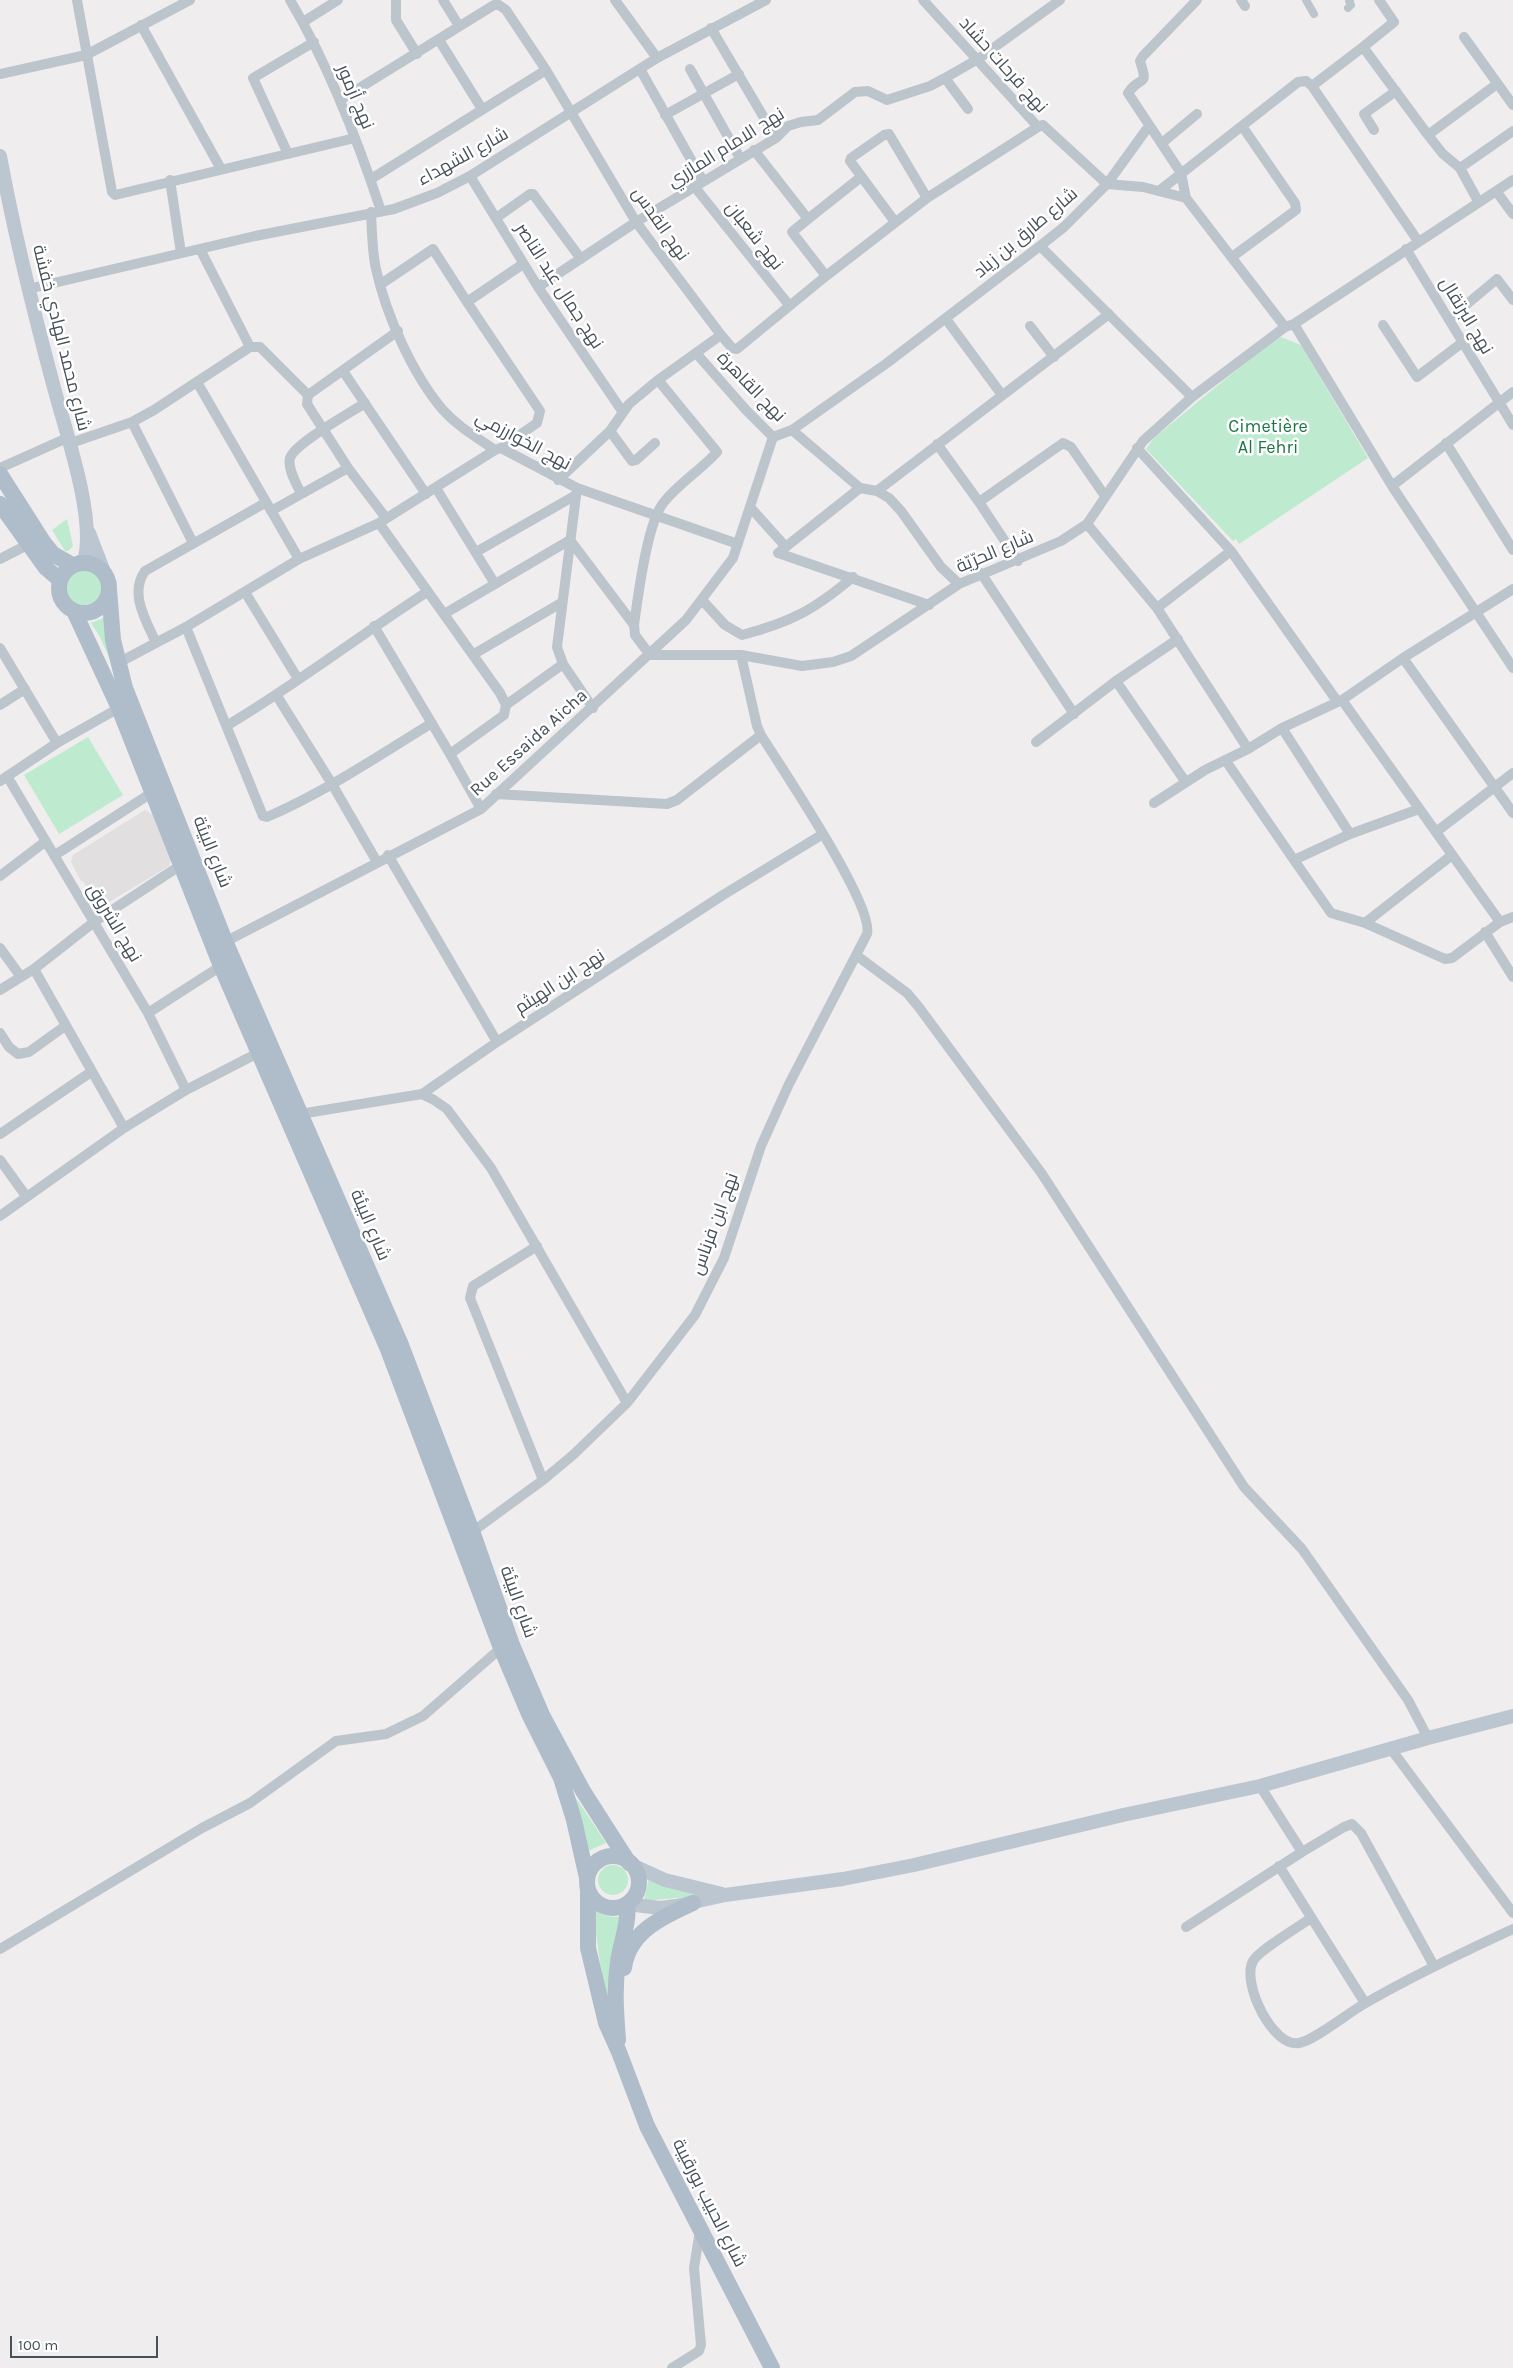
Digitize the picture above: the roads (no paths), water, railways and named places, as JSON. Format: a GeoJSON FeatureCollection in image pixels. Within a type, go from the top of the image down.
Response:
{"type":"FeatureCollection","features":[{"type":"Feature","properties":{"kind":"main road","name":"شارع محمد الهادي خفشة"},"geometry":{"type":"LineString","coordinates":[[0,156],[3,194],[68,441],[88,530]]}},
{"type":"Feature","properties":{"kind":"main road"},"geometry":{"type":"LineString","coordinates":[[0,474],[53,554],[76,564],[95,565],[107,583]]}},
{"type":"Feature","properties":{"kind":"main road"},"geometry":{"type":"LineString","coordinates":[[0,504],[46,568],[60,580]]}},
{"type":"Feature","properties":{"kind":"main road"},"geometry":{"type":"LineString","coordinates":[[88,530],[107,583],[106,598],[101,606],[93,611],[83,613],[74,611],[61,598],[59,589],[60,580],[85,558],[88,530]]}},
{"type":"Feature","properties":{"kind":"main road","name":"شارع البيئة"},"geometry":{"type":"LineString","coordinates":[[107,583],[118,663],[125,688],[219,945],[221,966],[387,1347],[542,1715],[583,1790],[631,1864]]}},
{"type":"Feature","properties":{"kind":"main road","name":"شارع البيئة"},"geometry":{"type":"LineString","coordinates":[[74,611],[118,708],[181,866],[300,1114],[401,1345],[466,1537],[501,1648],[529,1714],[561,1778],[574,1820],[587,1883]]}},
{"type":"Feature","properties":{"kind":"main road"},"geometry":{"type":"LineString","coordinates":[[587,1883],[594,1901],[607,1908],[627,1904],[660,1908],[693,1903],[725,1895],[843,1879],[914,1865],[1123,1815],[1260,1786],[1513,1716]]}},
{"type":"Feature","properties":{"kind":"main road"},"geometry":{"type":"LineString","coordinates":[[619,2052],[606,2023],[592,1974],[586,1931],[587,1883],[590,1869],[604,1858],[613,1856],[665,1880],[725,1895]]}},
{"type":"Feature","properties":{"kind":"main road"},"geometry":{"type":"LineString","coordinates":[[619,2052],[615,1990],[620,1945],[627,1915],[627,1904],[635,1896],[638,1888],[638,1880],[631,1864]]}},
{"type":"Feature","properties":{"kind":"main road"},"geometry":{"type":"LineString","coordinates":[[616,2017],[624,1962],[634,1942],[644,1930],[660,1918],[693,1903]]}},
{"type":"Feature","properties":{"kind":"main road","name":"شارع الحبيب بورقيبة"},"geometry":{"type":"LineString","coordinates":[[619,2052],[647,2126],[772,2368]]}},
{"type":"Feature","properties":{"kind":"street"},"geometry":{"type":"LineString","coordinates":[[77,0],[112,192],[118,195],[170,180],[355,138]]}},
{"type":"Feature","properties":{"kind":"street","name":"نهج أزمور"},"geometry":{"type":"LineString","coordinates":[[290,0],[314,42],[340,100],[371,179],[376,212]]}},
{"type":"Feature","properties":{"kind":"street"},"geometry":{"type":"LineString","coordinates":[[303,22],[338,0]]}},
{"type":"Feature","properties":{"kind":"street"},"geometry":{"type":"LineString","coordinates":[[396,0],[396,20],[416,54]]}},
{"type":"Feature","properties":{"kind":"street"},"geometry":{"type":"LineString","coordinates":[[443,0],[459,26]]}},
{"type":"Feature","properties":{"kind":"street"},"geometry":{"type":"LineString","coordinates":[[615,0],[657,58]]}},
{"type":"Feature","properties":{"kind":"street","name":"شارع الشهداء"},"geometry":{"type":"LineString","coordinates":[[28,289],[181,253],[394,209],[436,194],[470,176],[657,58],[766,0]]}},
{"type":"Feature","properties":{"kind":"street","name":"نهج فرحات حشاد"},"geometry":{"type":"LineString","coordinates":[[923,0],[1038,127],[1043,125],[1106,184]]}},
{"type":"Feature","properties":{"kind":"street"},"geometry":{"type":"LineString","coordinates":[[968,109],[945,78],[978,59],[1060,0]]}},
{"type":"Feature","properties":{"kind":"street"},"geometry":{"type":"LineString","coordinates":[[1197,0],[1141,59],[1145,78],[1128,93],[1181,172],[1186,198],[1289,325],[1474,612],[1513,668]]}},
{"type":"Feature","properties":{"kind":"street"},"geometry":{"type":"LineString","coordinates":[[1306,0],[1314,14]]}},
{"type":"Feature","properties":{"kind":"street"},"geometry":{"type":"LineString","coordinates":[[1312,86],[1394,23],[1379,0]]}},
{"type":"Feature","properties":{"kind":"street"},"geometry":{"type":"LineString","coordinates":[[0,74],[86,55],[186,1]]}},
{"type":"Feature","properties":{"kind":"street"},"geometry":{"type":"LineString","coordinates":[[340,100],[439,40],[493,3]]}},
{"type":"Feature","properties":{"kind":"street","name":"نهج القدس"},"geometry":{"type":"LineString","coordinates":[[493,3],[506,10],[546,70],[636,222],[732,348],[738,349],[742,346],[789,305]]}},
{"type":"Feature","properties":{"kind":"street"},"geometry":{"type":"LineString","coordinates":[[141,25],[221,169]]}},
{"type":"Feature","properties":{"kind":"street"},"geometry":{"type":"LineString","coordinates":[[712,28],[776,138]]}},
{"type":"Feature","properties":{"kind":"street"},"geometry":{"type":"LineString","coordinates":[[1464,37],[1513,105]]}},
{"type":"Feature","properties":{"kind":"street"},"geometry":{"type":"LineString","coordinates":[[439,40],[482,109]]}},
{"type":"Feature","properties":{"kind":"street"},"geometry":{"type":"LineString","coordinates":[[288,154],[253,78],[314,42]]}},
{"type":"Feature","properties":{"kind":"street"},"geometry":{"type":"LineString","coordinates":[[1363,47],[1442,154],[1460,168],[1478,201]]}},
{"type":"Feature","properties":{"kind":"street","name":"نهج شعبان"},"geometry":{"type":"LineString","coordinates":[[640,69],[665,115],[698,184],[789,305]]}},
{"type":"Feature","properties":{"kind":"street"},"geometry":{"type":"LineString","coordinates":[[690,69],[740,158]]}},
{"type":"Feature","properties":{"kind":"street"},"geometry":{"type":"LineString","coordinates":[[371,179],[546,70]]}},
{"type":"Feature","properties":{"kind":"street"},"geometry":{"type":"LineString","coordinates":[[665,115],[739,74]]}},
{"type":"Feature","properties":{"kind":"street","name":"نهج الامام المازري"},"geometry":{"type":"LineString","coordinates":[[538,287],[636,222],[776,138],[788,126],[818,120],[851,94],[870,91],[886,100],[930,86],[945,78]]}},
{"type":"Feature","properties":{"kind":"street"},"geometry":{"type":"LineString","coordinates":[[1159,191],[1300,81],[1307,81],[1418,241]]}},
{"type":"Feature","properties":{"kind":"street"},"geometry":{"type":"LineString","coordinates":[[1428,136],[1497,84]]}},
{"type":"Feature","properties":{"kind":"street"},"geometry":{"type":"LineString","coordinates":[[1374,130],[1364,114],[1396,91]]}},
{"type":"Feature","properties":{"kind":"street"},"geometry":{"type":"LineString","coordinates":[[1162,143],[1198,114]]}},
{"type":"Feature","properties":{"kind":"street"},"geometry":{"type":"LineString","coordinates":[[1232,257],[1296,210],[1294,203],[1242,126]]}},
{"type":"Feature","properties":{"kind":"street"},"geometry":{"type":"LineString","coordinates":[[789,305],[927,198],[1038,127]]}},
{"type":"Feature","properties":{"kind":"street","name":"شارع طارق بن زياد"},"geometry":{"type":"LineString","coordinates":[[792,430],[946,319],[1064,227],[1106,184],[1146,130],[1150,128]]}},
{"type":"Feature","properties":{"kind":"street"},"geometry":{"type":"LineString","coordinates":[[1460,168],[1513,131]]}},
{"type":"Feature","properties":{"kind":"street"},"geometry":{"type":"LineString","coordinates":[[895,222],[861,177],[851,158],[888,133],[927,198]]}},
{"type":"Feature","properties":{"kind":"street"},"geometry":{"type":"LineString","coordinates":[[754,150],[808,219]]}},
{"type":"Feature","properties":{"kind":"street","name":"نهج جمال عبد الناصر"},"geometry":{"type":"LineString","coordinates":[[470,176],[523,264],[622,411]]}},
{"type":"Feature","properties":{"kind":"street"},"geometry":{"type":"LineString","coordinates":[[826,276],[792,232],[861,177]]}},
{"type":"Feature","properties":{"kind":"street"},"geometry":{"type":"LineString","coordinates":[[170,180],[181,253]]}},
{"type":"Feature","properties":{"kind":"street","name":"شارع الحرّيّة"},"geometry":{"type":"LineString","coordinates":[[650,655],[741,655],[802,666],[832,662],[852,656],[959,584],[981,573],[1018,561],[1062,540],[1087,524],[1137,448],[1192,397],[1289,325],[1513,180]]}},
{"type":"Feature","properties":{"kind":"street"},"geometry":{"type":"LineString","coordinates":[[1106,184],[1143,187],[1186,198]]}},
{"type":"Feature","properties":{"kind":"street"},"geometry":{"type":"LineString","coordinates":[[1496,191],[1513,214]]}},
{"type":"Feature","properties":{"kind":"street"},"geometry":{"type":"LineString","coordinates":[[496,218],[530,194],[533,194],[581,259]]}},
{"type":"Feature","properties":{"kind":"street","name":"نهج الخوارزمي"},"geometry":{"type":"LineString","coordinates":[[376,212],[373,247],[381,284],[398,331],[418,374],[444,410],[460,426],[576,491],[738,544]]}},
{"type":"Feature","properties":{"kind":"street"},"geometry":{"type":"LineString","coordinates":[[1040,246],[1192,397]]}},
{"type":"Feature","properties":{"kind":"street"},"geometry":{"type":"LineString","coordinates":[[200,249],[250,347]]}},
{"type":"Feature","properties":{"kind":"street"},"geometry":{"type":"LineString","coordinates":[[118,663],[186,627],[299,559],[383,521],[537,424],[540,411],[433,249],[381,284]]}},
{"type":"Feature","properties":{"kind":"street","name":"نهج البرتقال"},"geometry":{"type":"LineString","coordinates":[[1406,249],[1513,425]]}},
{"type":"Feature","properties":{"kind":"street"},"geometry":{"type":"LineString","coordinates":[[467,302],[523,264]]}},
{"type":"Feature","properties":{"kind":"street"},"geometry":{"type":"LineString","coordinates":[[1449,319],[1497,279],[1513,300]]}},
{"type":"Feature","properties":{"kind":"street"},"geometry":{"type":"LineString","coordinates":[[878,491],[1109,314]]}},
{"type":"Feature","properties":{"kind":"street"},"geometry":{"type":"LineString","coordinates":[[946,319],[1002,395]]}},
{"type":"Feature","properties":{"kind":"street"},"geometry":{"type":"LineString","coordinates":[[1383,325],[1417,377],[1463,342]]}},
{"type":"Feature","properties":{"kind":"street"},"geometry":{"type":"LineString","coordinates":[[1030,326],[1054,357]]}},
{"type":"Feature","properties":{"kind":"street"},"geometry":{"type":"LineString","coordinates":[[398,331],[308,395],[307,404],[427,592],[474,654],[506,704],[504,715],[450,754]]}},
{"type":"Feature","properties":{"kind":"street"},"geometry":{"type":"LineString","coordinates":[[558,480],[610,431],[622,411],[658,380],[722,335]]}},
{"type":"Feature","properties":{"kind":"street"},"geometry":{"type":"LineString","coordinates":[[0,468],[68,441],[132,422],[175,398],[250,347],[260,347],[308,395]]}},
{"type":"Feature","properties":{"kind":"street","name":"نهج القاهرة"},"geometry":{"type":"LineString","coordinates":[[696,353],[746,410],[774,437],[792,430],[860,488]]}},
{"type":"Feature","properties":{"kind":"street"},"geometry":{"type":"LineString","coordinates":[[343,371],[426,494]]}},
{"type":"Feature","properties":{"kind":"street"},"geometry":{"type":"LineString","coordinates":[[650,655],[635,635],[634,625],[642,575],[656,516],[663,503],[717,452],[658,380]]}},
{"type":"Feature","properties":{"kind":"street"},"geometry":{"type":"LineString","coordinates":[[197,382],[299,559]]}},
{"type":"Feature","properties":{"kind":"street"},"geometry":{"type":"LineString","coordinates":[[1392,486],[1513,392]]}},
{"type":"Feature","properties":{"kind":"street"},"geometry":{"type":"LineString","coordinates":[[301,494],[290,468],[290,459],[293,453],[309,438],[365,403]]}},
{"type":"Feature","properties":{"kind":"street"},"geometry":{"type":"LineString","coordinates":[[132,422],[193,543]]}},
{"type":"Feature","properties":{"kind":"street"},"geometry":{"type":"LineString","coordinates":[[610,431],[632,461],[636,460],[655,443]]}},
{"type":"Feature","properties":{"kind":"street","name":"Rue Essaida Aicha"},"geometry":{"type":"LineString","coordinates":[[219,945],[388,855],[481,809],[593,708],[650,655],[702,600],[733,558],[774,437]]}},
{"type":"Feature","properties":{"kind":"street"},"geometry":{"type":"LineString","coordinates":[[979,502],[1064,443],[1070,448],[1105,496]]}},
{"type":"Feature","properties":{"kind":"street"},"geometry":{"type":"LineString","coordinates":[[937,444],[979,502],[1018,561]]}},
{"type":"Feature","properties":{"kind":"street"},"geometry":{"type":"LineString","coordinates":[[1446,444],[1513,550]]}},
{"type":"Feature","properties":{"kind":"street"},"geometry":{"type":"LineString","coordinates":[[1137,448],[1231,551],[1500,922]]}},
{"type":"Feature","properties":{"kind":"street"},"geometry":{"type":"LineString","coordinates":[[156,643],[137,599],[139,579],[145,571],[193,543],[268,507],[301,494],[348,468]]}},
{"type":"Feature","properties":{"kind":"street"},"geometry":{"type":"LineString","coordinates":[[436,488],[495,584]]}},
{"type":"Feature","properties":{"kind":"street"},"geometry":{"type":"LineString","coordinates":[[782,550],[860,488],[878,491],[889,498],[901,511],[941,567],[959,584]]}},
{"type":"Feature","properties":{"kind":"street"},"geometry":{"type":"LineString","coordinates":[[476,552],[576,491]]}},
{"type":"Feature","properties":{"kind":"street"},"geometry":{"type":"LineString","coordinates":[[576,491],[557,647],[563,664],[593,708]]}},
{"type":"Feature","properties":{"kind":"street"},"geometry":{"type":"LineString","coordinates":[[750,507],[782,550],[929,605]]}},
{"type":"Feature","properties":{"kind":"street"},"geometry":{"type":"LineString","coordinates":[[1087,524],[1157,608],[1248,749]]}},
{"type":"Feature","properties":{"kind":"street"},"geometry":{"type":"LineString","coordinates":[[570,540],[634,625]]}},
{"type":"Feature","properties":{"kind":"street"},"geometry":{"type":"LineString","coordinates":[[444,614],[570,540]]}},
{"type":"Feature","properties":{"kind":"street"},"geometry":{"type":"LineString","coordinates":[[0,559],[29,544]]}},
{"type":"Feature","properties":{"kind":"street"},"geometry":{"type":"LineString","coordinates":[[1157,608],[1231,551]]}},
{"type":"Feature","properties":{"kind":"street"},"geometry":{"type":"LineString","coordinates":[[981,573],[1074,714]]}},
{"type":"Feature","properties":{"kind":"street"},"geometry":{"type":"LineString","coordinates":[[702,600],[725,625],[742,635],[781,624],[804,614],[824,602],[853,578]]}},
{"type":"Feature","properties":{"kind":"street"},"geometry":{"type":"LineString","coordinates":[[1154,803],[1185,781],[1248,749],[1282,728],[1339,700],[1474,612],[1513,589]]}},
{"type":"Feature","properties":{"kind":"street"},"geometry":{"type":"LineString","coordinates":[[245,592],[298,680]]}},
{"type":"Feature","properties":{"kind":"street"},"geometry":{"type":"LineString","coordinates":[[228,725],[277,696],[374,626],[427,592]]}},
{"type":"Feature","properties":{"kind":"street"},"geometry":{"type":"LineString","coordinates":[[474,654],[562,602]]}},
{"type":"Feature","properties":{"kind":"street"},"geometry":{"type":"LineString","coordinates":[[374,626],[432,722],[481,809]]}},
{"type":"Feature","properties":{"kind":"street"},"geometry":{"type":"LineString","coordinates":[[186,627],[228,725],[263,816],[267,817],[286,809],[332,784],[432,722]]}},
{"type":"Feature","properties":{"kind":"street"},"geometry":{"type":"LineString","coordinates":[[1036,742],[1116,681],[1178,639]]}},
{"type":"Feature","properties":{"kind":"street"},"geometry":{"type":"LineString","coordinates":[[0,648],[57,744]]}},
{"type":"Feature","properties":{"kind":"street"},"geometry":{"type":"LineString","coordinates":[[741,655],[757,726],[761,735],[824,834]]}},
{"type":"Feature","properties":{"kind":"street"},"geometry":{"type":"LineString","coordinates":[[1403,658],[1513,813]]}},
{"type":"Feature","properties":{"kind":"street"},"geometry":{"type":"LineString","coordinates":[[506,704],[563,664]]}},
{"type":"Feature","properties":{"kind":"street"},"geometry":{"type":"LineString","coordinates":[[1116,681],[1185,781]]}},
{"type":"Feature","properties":{"kind":"street"},"geometry":{"type":"LineString","coordinates":[[0,705],[25,689]]}},
{"type":"Feature","properties":{"kind":"street"},"geometry":{"type":"LineString","coordinates":[[277,696],[332,784],[377,862]]}},
{"type":"Feature","properties":{"kind":"street"},"geometry":{"type":"LineString","coordinates":[[3,779],[118,708]]}},
{"type":"Feature","properties":{"kind":"street"},"geometry":{"type":"LineString","coordinates":[[1282,728],[1350,834]]}},
{"type":"Feature","properties":{"kind":"street"},"geometry":{"type":"LineString","coordinates":[[496,794],[667,804],[677,800],[761,735]]}},
{"type":"Feature","properties":{"kind":"street"},"geometry":{"type":"LineString","coordinates":[[1226,761],[1331,913],[1365,923],[1448,959],[1500,922],[1513,917]]}},
{"type":"Feature","properties":{"kind":"street"},"geometry":{"type":"LineString","coordinates":[[1436,832],[1513,773]]}},
{"type":"Feature","properties":{"kind":"street","name":"نهج الشروق"},"geometry":{"type":"LineString","coordinates":[[3,779],[55,855],[148,1013],[186,1090]]}},
{"type":"Feature","properties":{"kind":"street"},"geometry":{"type":"LineString","coordinates":[[55,855],[153,792]]}},
{"type":"Feature","properties":{"kind":"street"},"geometry":{"type":"LineString","coordinates":[[1294,860],[1350,834],[1419,809]]}},
{"type":"Feature","properties":{"kind":"street","name":"نهج ابن فرناس"},"geometry":{"type":"LineString","coordinates":[[466,1537],[573,1455],[627,1403],[684,1331],[712,1284],[724,1258],[760,1146],[789,1084],[869,928],[861,905],[824,834]]}},
{"type":"Feature","properties":{"kind":"street","name":"نهج ابن الهيثم"},"geometry":{"type":"LineString","coordinates":[[300,1114],[422,1094],[497,1042],[723,895],[824,834]]}},
{"type":"Feature","properties":{"kind":"street"},"geometry":{"type":"LineString","coordinates":[[0,876],[46,841]]}},
{"type":"Feature","properties":{"kind":"street"},"geometry":{"type":"LineString","coordinates":[[388,855],[497,1042]]}},
{"type":"Feature","properties":{"kind":"street"},"geometry":{"type":"LineString","coordinates":[[1365,923],[1452,856]]}},
{"type":"Feature","properties":{"kind":"street"},"geometry":{"type":"LineString","coordinates":[[0,990],[34,969],[94,922],[181,866]]}},
{"type":"Feature","properties":{"kind":"street"},"geometry":{"type":"LineString","coordinates":[[1485,932],[1513,977]]}},
{"type":"Feature","properties":{"kind":"street"},"geometry":{"type":"LineString","coordinates":[[0,948],[20,977]]}},
{"type":"Feature","properties":{"kind":"street"},"geometry":{"type":"LineString","coordinates":[[856,954],[899,987],[918,1006],[1042,1174],[1244,1487],[1302,1549],[1408,1700],[1428,1738]]}},
{"type":"Feature","properties":{"kind":"street"},"geometry":{"type":"LineString","coordinates":[[148,1013],[221,966]]}},
{"type":"Feature","properties":{"kind":"street"},"geometry":{"type":"LineString","coordinates":[[34,969],[124,1128]]}},
{"type":"Feature","properties":{"kind":"street"},"geometry":{"type":"LineString","coordinates":[[0,1033],[9,1047],[18,1054],[29,1052],[65,1026]]}},
{"type":"Feature","properties":{"kind":"street"},"geometry":{"type":"LineString","coordinates":[[0,1216],[124,1128],[186,1090],[258,1053]]}},
{"type":"Feature","properties":{"kind":"street"},"geometry":{"type":"LineString","coordinates":[[0,1134],[91,1072]]}},
{"type":"Feature","properties":{"kind":"street"},"geometry":{"type":"LineString","coordinates":[[422,1094],[446,1109],[491,1168],[627,1403]]}},
{"type":"Feature","properties":{"kind":"street"},"geometry":{"type":"LineString","coordinates":[[0,1160],[26,1196]]}},
{"type":"Feature","properties":{"kind":"street"},"geometry":{"type":"LineString","coordinates":[[537,1246],[473,1286],[470,1298],[542,1480]]}},
{"type":"Feature","properties":{"kind":"street"},"geometry":{"type":"LineString","coordinates":[[0,1949],[202,1828],[250,1803],[336,1741],[386,1734],[422,1716],[501,1648]]}},
{"type":"Feature","properties":{"kind":"street"},"geometry":{"type":"LineString","coordinates":[[1391,1749],[1513,1913]]}},
{"type":"Feature","properties":{"kind":"street"},"geometry":{"type":"LineString","coordinates":[[1260,1786],[1302,1852]]}},
{"type":"Feature","properties":{"kind":"street"},"geometry":{"type":"LineString","coordinates":[[1186,1927],[1279,1866],[1352,1824],[1356,1826],[1434,1966]]}},
{"type":"Feature","properties":{"kind":"street"},"geometry":{"type":"LineString","coordinates":[[1279,1866],[1365,2003]]}},
{"type":"Feature","properties":{"kind":"street"},"geometry":{"type":"LineString","coordinates":[[1311,1918],[1254,1960],[1250,1972],[1251,1987],[1259,2007],[1280,2038],[1289,2044],[1300,2043],[1365,2003],[1434,1966],[1513,1928]]}},
{"type":"Feature","properties":{"kind":"street"},"geometry":{"type":"LineString","coordinates":[[672,2368],[699,2351],[701,2345],[694,2268],[700,2229]]}},
{"type":"Feature","properties":{"kind":"park label","name":"Cimetière Al Fehri"},"geometry":{"type":"Point","coordinates":[1268,437]}}]}
